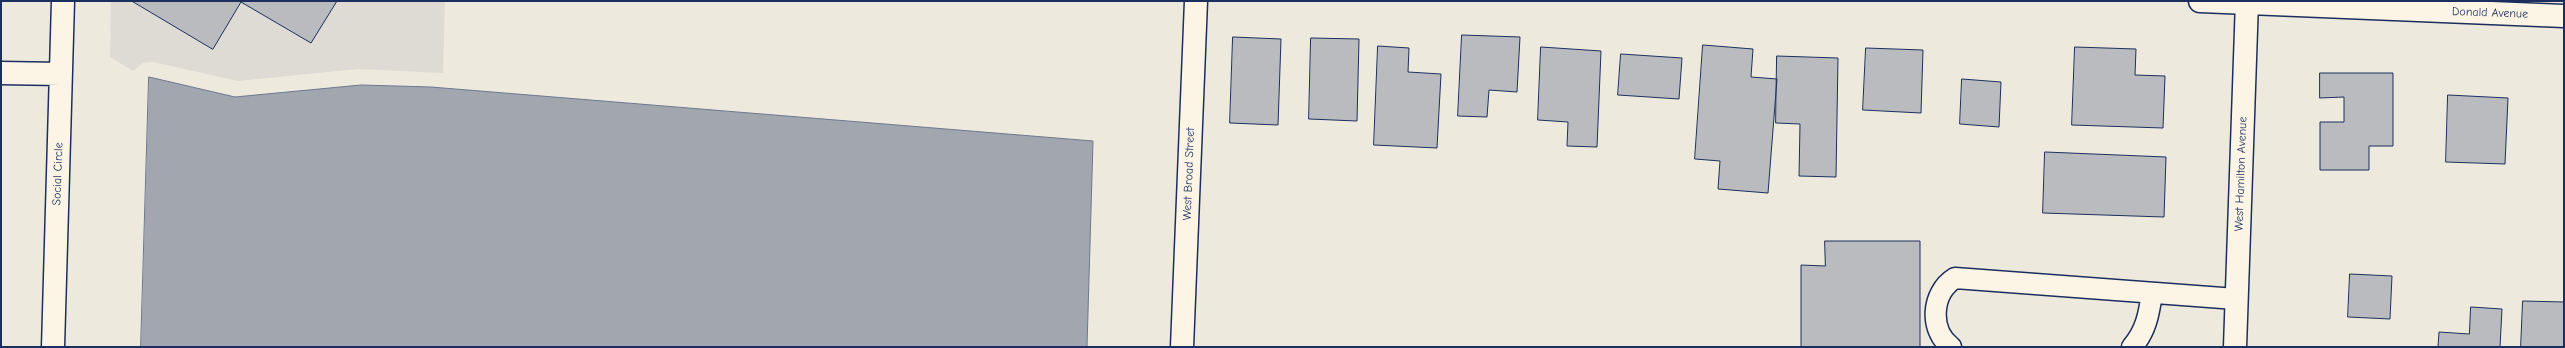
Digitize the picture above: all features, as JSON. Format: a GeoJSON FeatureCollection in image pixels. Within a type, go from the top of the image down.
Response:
{"type":"FeatureCollection","features":[{"type":"Feature","properties":{"kind":"street","name":"Social Circle"},"geometry":{"type":"LineString","coordinates":[[52,347],[63,1]]}},
{"type":"Feature","properties":{"kind":"street","name":"West Broad Street"},"geometry":{"type":"LineString","coordinates":[[1182,347],[1196,1]]}},
{"type":"Feature","properties":{"kind":"street","name":"Donald Avenue"},"geometry":{"type":"LineString","coordinates":[[2200,1],[2564,16]]}},
{"type":"Feature","properties":{"kind":"street","name":"West Hamilton Avenue"},"geometry":{"type":"LineString","coordinates":[[2235,347],[2247,2]]}},
{"type":"Feature","properties":{"kind":"street"},"geometry":{"type":"LineString","coordinates":[[1,73],[60,74]]}},
{"type":"Feature","properties":{"kind":"lane"},"geometry":{"type":"LineString","coordinates":[[1951,347],[1938,332],[1936,306],[1947,283],[1955,278],[2236,299]]}},
{"type":"Feature","properties":{"kind":"lane"},"geometry":{"type":"LineString","coordinates":[[2132,347],[2141,336],[2149,317],[2152,293]]}},
{"type":"Feature","properties":{"kind":"shaded area"},"geometry":{"type":"Polygon","coordinates":[[[111,1],[445,1],[443,73],[358,69],[238,81],[153,62],[143,63],[133,71],[110,57],[111,1]]]}},
{"type":"Feature","properties":{"kind":"shaded area"},"geometry":{"type":"Polygon","coordinates":[[[149,77],[235,97],[361,85],[431,87],[1093,141],[1087,347],[141,347],[149,77]]]}},
{"type":"Feature","properties":{"kind":"building"},"geometry":{"type":"Polygon","coordinates":[[[132,1],[337,1],[311,43],[241,2],[213,49],[132,1]]]}},
{"type":"Feature","properties":{"kind":"building"},"geometry":{"type":"Polygon","coordinates":[[[1462,35],[1520,37],[1517,92],[1489,90],[1487,117],[1458,116],[1462,35]]]}},
{"type":"Feature","properties":{"kind":"building"},"geometry":{"type":"Polygon","coordinates":[[[1233,37],[1281,39],[1278,125],[1230,123],[1233,37]]]}},
{"type":"Feature","properties":{"kind":"building"},"geometry":{"type":"Polygon","coordinates":[[[1311,38],[1359,39],[1357,121],[1309,119],[1311,38]]]}},
{"type":"Feature","properties":{"kind":"building"},"geometry":{"type":"Polygon","coordinates":[[[1703,45],[1753,49],[1751,77],[1777,79],[1768,193],[1718,189],[1720,161],[1695,159],[1703,45]]]}},
{"type":"Feature","properties":{"kind":"building"},"geometry":{"type":"Polygon","coordinates":[[[1378,46],[1409,48],[1408,72],[1441,74],[1437,148],[1374,145],[1378,46]]]}},
{"type":"Feature","properties":{"kind":"building"},"geometry":{"type":"Polygon","coordinates":[[[1541,47],[1601,51],[1597,147],[1567,146],[1568,122],[1538,120],[1541,47]]]}},
{"type":"Feature","properties":{"kind":"building"},"geometry":{"type":"Polygon","coordinates":[[[2075,47],[2136,49],[2135,75],[2165,76],[2163,128],[2072,125],[2075,47]]]}},
{"type":"Feature","properties":{"kind":"building"},"geometry":{"type":"Polygon","coordinates":[[[1866,48],[1923,50],[1921,113],[1863,110],[1866,48]]]}},
{"type":"Feature","properties":{"kind":"building"},"geometry":{"type":"Polygon","coordinates":[[[1621,54],[1682,58],[1679,99],[1618,95],[1621,54]]]}},
{"type":"Feature","properties":{"kind":"building"},"geometry":{"type":"Polygon","coordinates":[[[1777,56],[1838,58],[1836,177],[1799,176],[1800,124],[1776,123],[1777,56]]]}},
{"type":"Feature","properties":{"kind":"building"},"geometry":{"type":"Polygon","coordinates":[[[2320,73],[2393,73],[2393,146],[2369,146],[2369,170],[2320,170],[2320,122],[2344,122],[2344,97],[2320,98],[2320,73]]]}},
{"type":"Feature","properties":{"kind":"building"},"geometry":{"type":"Polygon","coordinates":[[[1962,79],[2001,82],[1999,127],[1960,124],[1962,79]]]}},
{"type":"Feature","properties":{"kind":"building"},"geometry":{"type":"Polygon","coordinates":[[[2448,95],[2508,98],[2505,164],[2446,162],[2448,95]]]}},
{"type":"Feature","properties":{"kind":"building"},"geometry":{"type":"Polygon","coordinates":[[[2045,152],[2166,157],[2164,217],[2043,213],[2045,152]]]}},
{"type":"Feature","properties":{"kind":"building"},"geometry":{"type":"Polygon","coordinates":[[[1825,241],[1920,241],[1920,347],[1801,347],[1801,265],[1825,266],[1825,241]]]}},
{"type":"Feature","properties":{"kind":"building"},"geometry":{"type":"Polygon","coordinates":[[[2350,274],[2392,276],[2390,319],[2348,317],[2350,274]]]}},
{"type":"Feature","properties":{"kind":"building"},"geometry":{"type":"Polygon","coordinates":[[[2523,301],[2564,302],[2564,347],[2521,347],[2523,301]]]}},
{"type":"Feature","properties":{"kind":"building"},"geometry":{"type":"Polygon","coordinates":[[[2471,307],[2502,309],[2500,347],[2438,347],[2439,332],[2469,334],[2471,307]]]}}]}
